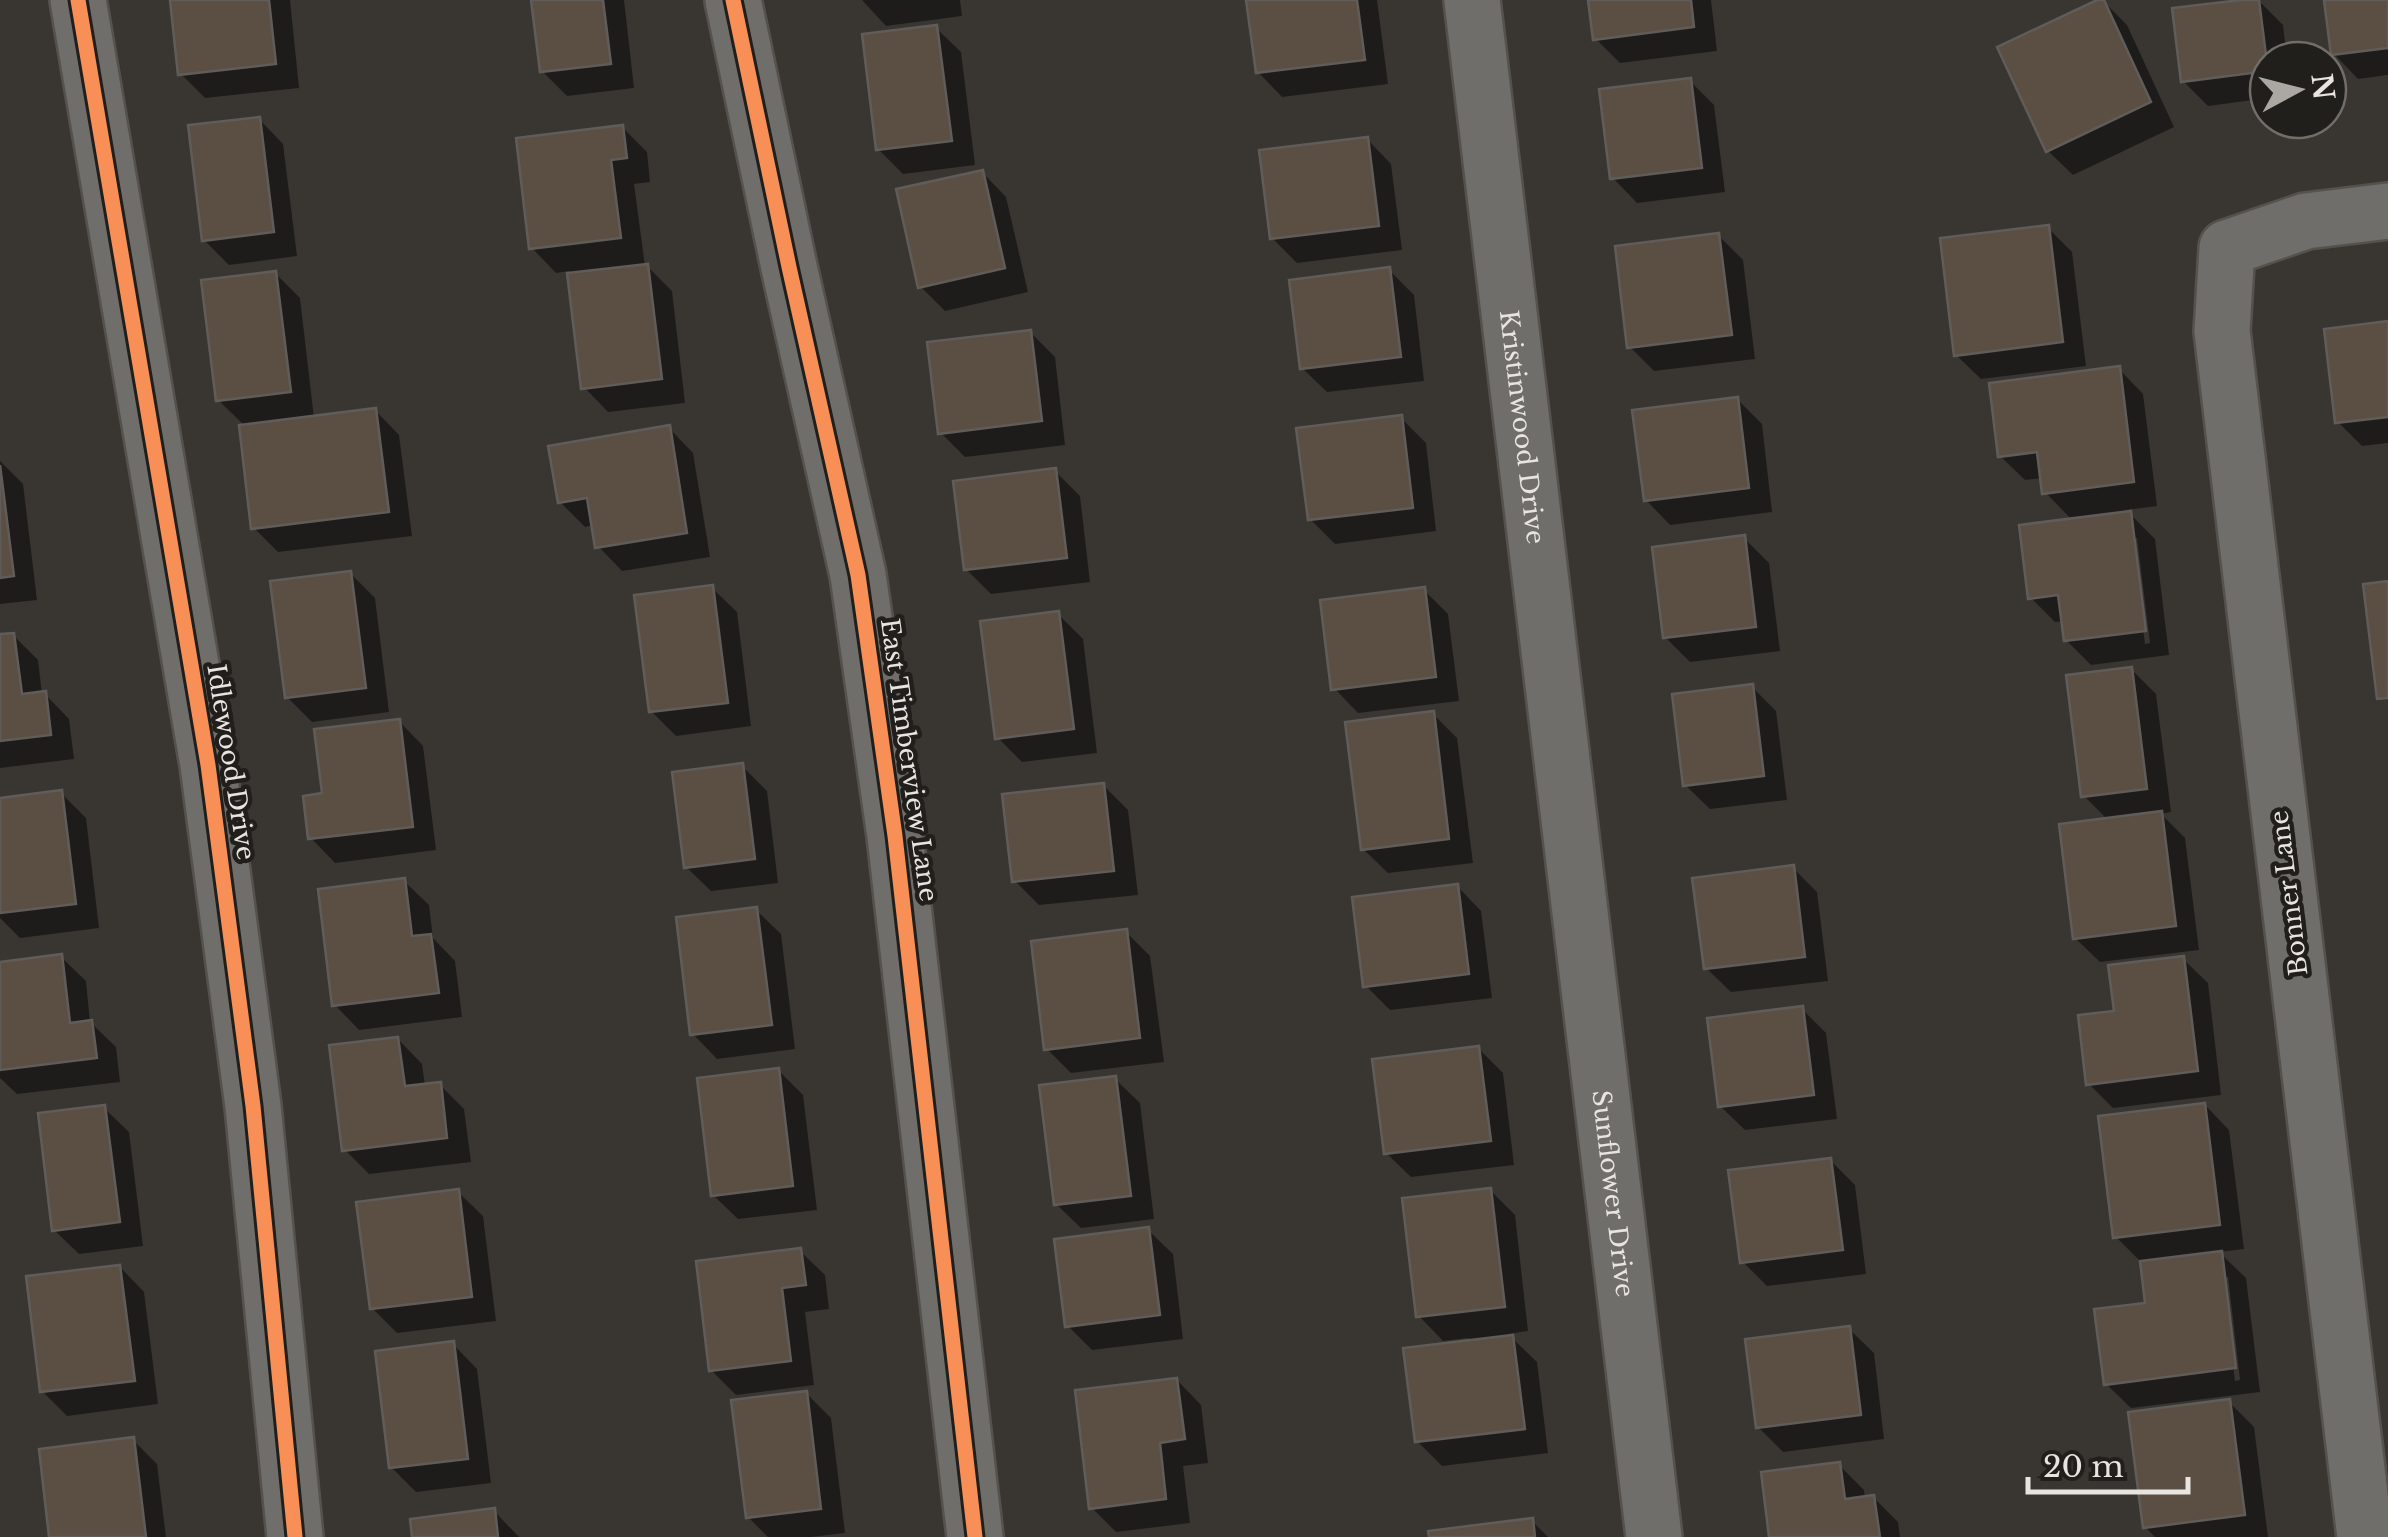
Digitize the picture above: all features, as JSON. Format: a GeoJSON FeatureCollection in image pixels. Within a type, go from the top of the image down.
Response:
{"type":"FeatureCollection","features":[{"type":"Feature","properties":{"kind":"street","name":"Idlewood Drive"},"geometry":{"type":"LineString","coordinates":[[78,0],[208,765],[253,1106],[295,1537]]}},
{"type":"Feature","properties":{"kind":"street","name":"East Timberview Lane"},"geometry":{"type":"LineString","coordinates":[[733,0],[858,575],[895,836],[975,1537]]}},
{"type":"Feature","properties":{"kind":"street","name":"Kristinwood Drive"},"geometry":{"type":"LineString","coordinates":[[1472,0],[1574,854]]}},
{"type":"Feature","properties":{"kind":"street","name":"Bonner Lane"},"geometry":{"type":"LineString","coordinates":[[2365,1537],[2222,330],[2227,248],[2306,221],[2388,211]]}},
{"type":"Feature","properties":{"kind":"street","name":"Sunflower Drive"},"geometry":{"type":"LineString","coordinates":[[1574,854],[1654,1537]]}},
{"type":"Feature","properties":{"kind":"building"},"geometry":{"type":"Polygon","coordinates":[[[170,0],[269,0],[276,64],[178,75],[170,0]]]}},
{"type":"Feature","properties":{"kind":"building"},"geometry":{"type":"Polygon","coordinates":[[[531,0],[603,0],[611,64],[540,72],[531,0]]]}},
{"type":"Feature","properties":{"kind":"building"},"geometry":{"type":"Polygon","coordinates":[[[1246,0],[1357,0],[1365,60],[1256,73],[1246,0]]]}},
{"type":"Feature","properties":{"kind":"building"},"geometry":{"type":"Polygon","coordinates":[[[1588,0],[1691,0],[1694,27],[1593,40],[1588,0]]]}},
{"type":"Feature","properties":{"kind":"building"},"geometry":{"type":"Polygon","coordinates":[[[2104,0],[2151,102],[2046,152],[1997,47],[2104,0]]]}},
{"type":"Feature","properties":{"kind":"building"},"geometry":{"type":"Polygon","coordinates":[[[2259,0],[2264,40],[2248,40],[2248,74],[2181,82],[2172,8],[2259,0]]]}},
{"type":"Feature","properties":{"kind":"building"},"geometry":{"type":"Polygon","coordinates":[[[2324,0],[2388,0],[2388,48],[2348,53],[2348,40],[2329,40],[2324,0]]]}},
{"type":"Feature","properties":{"kind":"building"},"geometry":{"type":"Polygon","coordinates":[[[937,25],[952,141],[876,150],[862,34],[937,25]]]}},
{"type":"Feature","properties":{"kind":"building"},"geometry":{"type":"Polygon","coordinates":[[[1691,78],[1702,168],[1610,179],[1599,89],[1691,78]]]}},
{"type":"Feature","properties":{"kind":"building"},"geometry":{"type":"Polygon","coordinates":[[[260,117],[274,232],[202,241],[188,125],[260,117]]]}},
{"type":"Feature","properties":{"kind":"building"},"geometry":{"type":"Polygon","coordinates":[[[623,125],[627,158],[611,160],[621,238],[529,249],[516,138],[623,125]]]}},
{"type":"Feature","properties":{"kind":"building"},"geometry":{"type":"Polygon","coordinates":[[[1368,137],[1379,226],[1270,239],[1259,150],[1368,137]]]}},
{"type":"Feature","properties":{"kind":"building"},"geometry":{"type":"Polygon","coordinates":[[[983,170],[1005,268],[918,288],[896,189],[983,170]]]}},
{"type":"Feature","properties":{"kind":"building"},"geometry":{"type":"Polygon","coordinates":[[[2049,225],[2063,342],[1954,356],[1940,238],[2049,225]]]}},
{"type":"Feature","properties":{"kind":"building"},"geometry":{"type":"Polygon","coordinates":[[[1719,233],[1732,335],[1627,348],[1615,246],[1719,233]]]}},
{"type":"Feature","properties":{"kind":"building"},"geometry":{"type":"Polygon","coordinates":[[[648,264],[662,379],[581,389],[567,273],[648,264]]]}},
{"type":"Feature","properties":{"kind":"building"},"geometry":{"type":"Polygon","coordinates":[[[1390,267],[1401,357],[1300,369],[1289,280],[1390,267]]]}},
{"type":"Feature","properties":{"kind":"building"},"geometry":{"type":"Polygon","coordinates":[[[276,271],[291,392],[216,401],[201,280],[276,271]]]}},
{"type":"Feature","properties":{"kind":"building"},"geometry":{"type":"Polygon","coordinates":[[[2388,321],[2388,417],[2335,423],[2324,329],[2388,321]]]}},
{"type":"Feature","properties":{"kind":"building"},"geometry":{"type":"Polygon","coordinates":[[[1031,330],[1042,421],[938,434],[927,342],[1031,330]]]}},
{"type":"Feature","properties":{"kind":"building"},"geometry":{"type":"Polygon","coordinates":[[[2120,366],[2134,482],[2042,494],[2037,452],[1998,457],[1989,383],[2120,366]]]}},
{"type":"Feature","properties":{"kind":"building"},"geometry":{"type":"Polygon","coordinates":[[[1738,397],[1749,488],[1644,501],[1632,410],[1738,397]]]}},
{"type":"Feature","properties":{"kind":"building"},"geometry":{"type":"Polygon","coordinates":[[[376,408],[389,512],[251,529],[239,425],[376,408]]]}},
{"type":"Feature","properties":{"kind":"building"},"geometry":{"type":"Polygon","coordinates":[[[1402,415],[1413,508],[1308,520],[1296,428],[1402,415]]]}},
{"type":"Feature","properties":{"kind":"building"},"geometry":{"type":"Polygon","coordinates":[[[670,425],[687,533],[595,548],[587,498],[558,503],[548,446],[670,425]]]}},
{"type":"Feature","properties":{"kind":"building"},"geometry":{"type":"Polygon","coordinates":[[[0,465],[14,576],[0,578],[0,465]]]}},
{"type":"Feature","properties":{"kind":"building"},"geometry":{"type":"Polygon","coordinates":[[[1056,468],[1067,558],[964,570],[953,481],[1056,468]]]}},
{"type":"Feature","properties":{"kind":"building"},"geometry":{"type":"Polygon","coordinates":[[[2131,511],[2146,631],[2064,641],[2058,595],[2028,599],[2019,525],[2131,511]]]}},
{"type":"Feature","properties":{"kind":"building"},"geometry":{"type":"Polygon","coordinates":[[[1745,535],[1756,627],[1663,638],[1652,547],[1745,535]]]}},
{"type":"Feature","properties":{"kind":"building"},"geometry":{"type":"Polygon","coordinates":[[[351,571],[366,688],[285,698],[270,581],[351,571]]]}},
{"type":"Feature","properties":{"kind":"building"},"geometry":{"type":"Polygon","coordinates":[[[2388,581],[2388,698],[2377,699],[2363,584],[2388,581]]]}},
{"type":"Feature","properties":{"kind":"building"},"geometry":{"type":"Polygon","coordinates":[[[713,585],[728,703],[649,712],[634,595],[713,585]]]}},
{"type":"Feature","properties":{"kind":"building"},"geometry":{"type":"Polygon","coordinates":[[[1425,587],[1436,677],[1331,690],[1320,600],[1425,587]]]}},
{"type":"Feature","properties":{"kind":"building"},"geometry":{"type":"Polygon","coordinates":[[[1059,611],[1074,729],[995,739],[980,621],[1059,611]]]}},
{"type":"Feature","properties":{"kind":"building"},"geometry":{"type":"Polygon","coordinates":[[[14,633],[22,694],[46,691],[51,735],[0,741],[0,634],[14,633]]]}},
{"type":"Feature","properties":{"kind":"building"},"geometry":{"type":"Polygon","coordinates":[[[2132,667],[2147,789],[2081,797],[2066,675],[2132,667]]]}},
{"type":"Feature","properties":{"kind":"building"},"geometry":{"type":"Polygon","coordinates":[[[1753,684],[1764,776],[1683,786],[1672,694],[1753,684]]]}},
{"type":"Feature","properties":{"kind":"building"},"geometry":{"type":"Polygon","coordinates":[[[1434,711],[1449,839],[1361,850],[1345,722],[1434,711]]]}},
{"type":"Feature","properties":{"kind":"building"},"geometry":{"type":"Polygon","coordinates":[[[400,719],[413,827],[308,839],[303,796],[322,793],[314,729],[400,719]]]}},
{"type":"Feature","properties":{"kind":"building"},"geometry":{"type":"Polygon","coordinates":[[[743,763],[755,859],[684,868],[672,772],[743,763]]]}},
{"type":"Feature","properties":{"kind":"building"},"geometry":{"type":"Polygon","coordinates":[[[1104,783],[1114,871],[1012,882],[1002,794],[1104,783]]]}},
{"type":"Feature","properties":{"kind":"building"},"geometry":{"type":"Polygon","coordinates":[[[62,790],[76,904],[0,913],[0,798],[62,790]]]}},
{"type":"Feature","properties":{"kind":"building"},"geometry":{"type":"Polygon","coordinates":[[[2162,811],[2176,926],[2073,939],[2059,824],[2162,811]]]}},
{"type":"Feature","properties":{"kind":"building"},"geometry":{"type":"Polygon","coordinates":[[[1794,865],[1805,957],[1704,969],[1692,878],[1794,865]]]}},
{"type":"Feature","properties":{"kind":"building"},"geometry":{"type":"Polygon","coordinates":[[[405,878],[412,936],[431,934],[439,993],[332,1006],[318,889],[405,878]]]}},
{"type":"Feature","properties":{"kind":"building"},"geometry":{"type":"Polygon","coordinates":[[[1458,884],[1469,974],[1363,987],[1352,897],[1458,884]]]}},
{"type":"Feature","properties":{"kind":"building"},"geometry":{"type":"Polygon","coordinates":[[[757,907],[772,1025],[690,1035],[676,917],[757,907]]]}},
{"type":"Feature","properties":{"kind":"building"},"geometry":{"type":"Polygon","coordinates":[[[1127,929],[1140,1038],[1044,1050],[1031,941],[1127,929]]]}},
{"type":"Feature","properties":{"kind":"building"},"geometry":{"type":"Polygon","coordinates":[[[62,954],[70,1023],[92,1020],[97,1058],[0,1070],[0,962],[62,954]]]}},
{"type":"Feature","properties":{"kind":"building"},"geometry":{"type":"Polygon","coordinates":[[[2184,956],[2198,1071],[2086,1085],[2078,1015],[2114,1011],[2108,965],[2184,956]]]}},
{"type":"Feature","properties":{"kind":"building"},"geometry":{"type":"Polygon","coordinates":[[[1803,1006],[1814,1095],[1718,1107],[1707,1018],[1803,1006]]]}},
{"type":"Feature","properties":{"kind":"building"},"geometry":{"type":"Polygon","coordinates":[[[398,1037],[405,1086],[441,1082],[447,1138],[342,1151],[329,1045],[398,1037]]]}},
{"type":"Feature","properties":{"kind":"building"},"geometry":{"type":"Polygon","coordinates":[[[1479,1046],[1491,1141],[1384,1154],[1372,1059],[1479,1046]]]}},
{"type":"Feature","properties":{"kind":"building"},"geometry":{"type":"Polygon","coordinates":[[[779,1068],[793,1186],[711,1196],[697,1078],[779,1068]]]}},
{"type":"Feature","properties":{"kind":"building"},"geometry":{"type":"Polygon","coordinates":[[[1116,1076],[1131,1196],[1054,1205],[1039,1085],[1116,1076]]]}},
{"type":"Feature","properties":{"kind":"building"},"geometry":{"type":"Polygon","coordinates":[[[2205,1103],[2220,1225],[2113,1238],[2098,1116],[2205,1103]]]}},
{"type":"Feature","properties":{"kind":"building"},"geometry":{"type":"Polygon","coordinates":[[[105,1105],[120,1222],[52,1231],[38,1113],[105,1105]]]}},
{"type":"Feature","properties":{"kind":"building"},"geometry":{"type":"Polygon","coordinates":[[[1831,1158],[1843,1250],[1740,1263],[1728,1170],[1831,1158]]]}},
{"type":"Feature","properties":{"kind":"building"},"geometry":{"type":"Polygon","coordinates":[[[1491,1188],[1505,1307],[1416,1317],[1402,1198],[1491,1188]]]}},
{"type":"Feature","properties":{"kind":"building"},"geometry":{"type":"Polygon","coordinates":[[[459,1189],[472,1297],[370,1309],[356,1202],[459,1189]]]}},
{"type":"Feature","properties":{"kind":"building"},"geometry":{"type":"Polygon","coordinates":[[[1149,1227],[1160,1315],[1065,1327],[1054,1239],[1149,1227]]]}},
{"type":"Feature","properties":{"kind":"building"},"geometry":{"type":"Polygon","coordinates":[[[801,1248],[806,1285],[782,1288],[791,1361],[709,1371],[696,1261],[801,1248]]]}},
{"type":"Feature","properties":{"kind":"building"},"geometry":{"type":"Polygon","coordinates":[[[2222,1251],[2236,1368],[2104,1385],[2094,1309],[2145,1303],[2140,1261],[2222,1251]]]}},
{"type":"Feature","properties":{"kind":"building"},"geometry":{"type":"Polygon","coordinates":[[[120,1265],[135,1381],[40,1392],[26,1276],[120,1265]]]}},
{"type":"Feature","properties":{"kind":"building"},"geometry":{"type":"Polygon","coordinates":[[[1850,1326],[1861,1415],[1756,1428],[1745,1339],[1850,1326]]]}},
{"type":"Feature","properties":{"kind":"building"},"geometry":{"type":"Polygon","coordinates":[[[1513,1335],[1525,1429],[1415,1442],[1403,1348],[1513,1335]]]}},
{"type":"Feature","properties":{"kind":"building"},"geometry":{"type":"Polygon","coordinates":[[[454,1341],[468,1459],[389,1468],[375,1351],[454,1341]]]}},
{"type":"Feature","properties":{"kind":"building"},"geometry":{"type":"Polygon","coordinates":[[[1177,1378],[1185,1439],[1160,1443],[1166,1499],[1089,1509],[1075,1390],[1177,1378]]]}},
{"type":"Feature","properties":{"kind":"building"},"geometry":{"type":"Polygon","coordinates":[[[807,1391],[821,1509],[746,1518],[731,1400],[807,1391]]]}},
{"type":"Feature","properties":{"kind":"building"},"geometry":{"type":"Polygon","coordinates":[[[2230,1399],[2245,1515],[2143,1528],[2128,1412],[2230,1399]]]}},
{"type":"Feature","properties":{"kind":"building"},"geometry":{"type":"Polygon","coordinates":[[[134,1437],[146,1537],[49,1537],[39,1449],[134,1437]]]}},
{"type":"Feature","properties":{"kind":"building"},"geometry":{"type":"Polygon","coordinates":[[[1840,1462],[1845,1499],[1874,1495],[1880,1537],[1769,1537],[1761,1472],[1840,1462]]]}},
{"type":"Feature","properties":{"kind":"building"},"geometry":{"type":"Polygon","coordinates":[[[495,1508],[498,1537],[412,1537],[410,1519],[495,1508]]]}},
{"type":"Feature","properties":{"kind":"building"},"geometry":{"type":"Polygon","coordinates":[[[1533,1518],[1535,1537],[1429,1537],[1428,1531],[1533,1518]]]}},
{"type":"Feature","properties":{"kind":"cycle path"},"geometry":{"type":"LineString","coordinates":[[78,0],[208,765],[253,1106],[295,1537]]}},
{"type":"Feature","properties":{"kind":"cycle path"},"geometry":{"type":"LineString","coordinates":[[733,0],[858,575],[895,836],[975,1537]]}}]}
